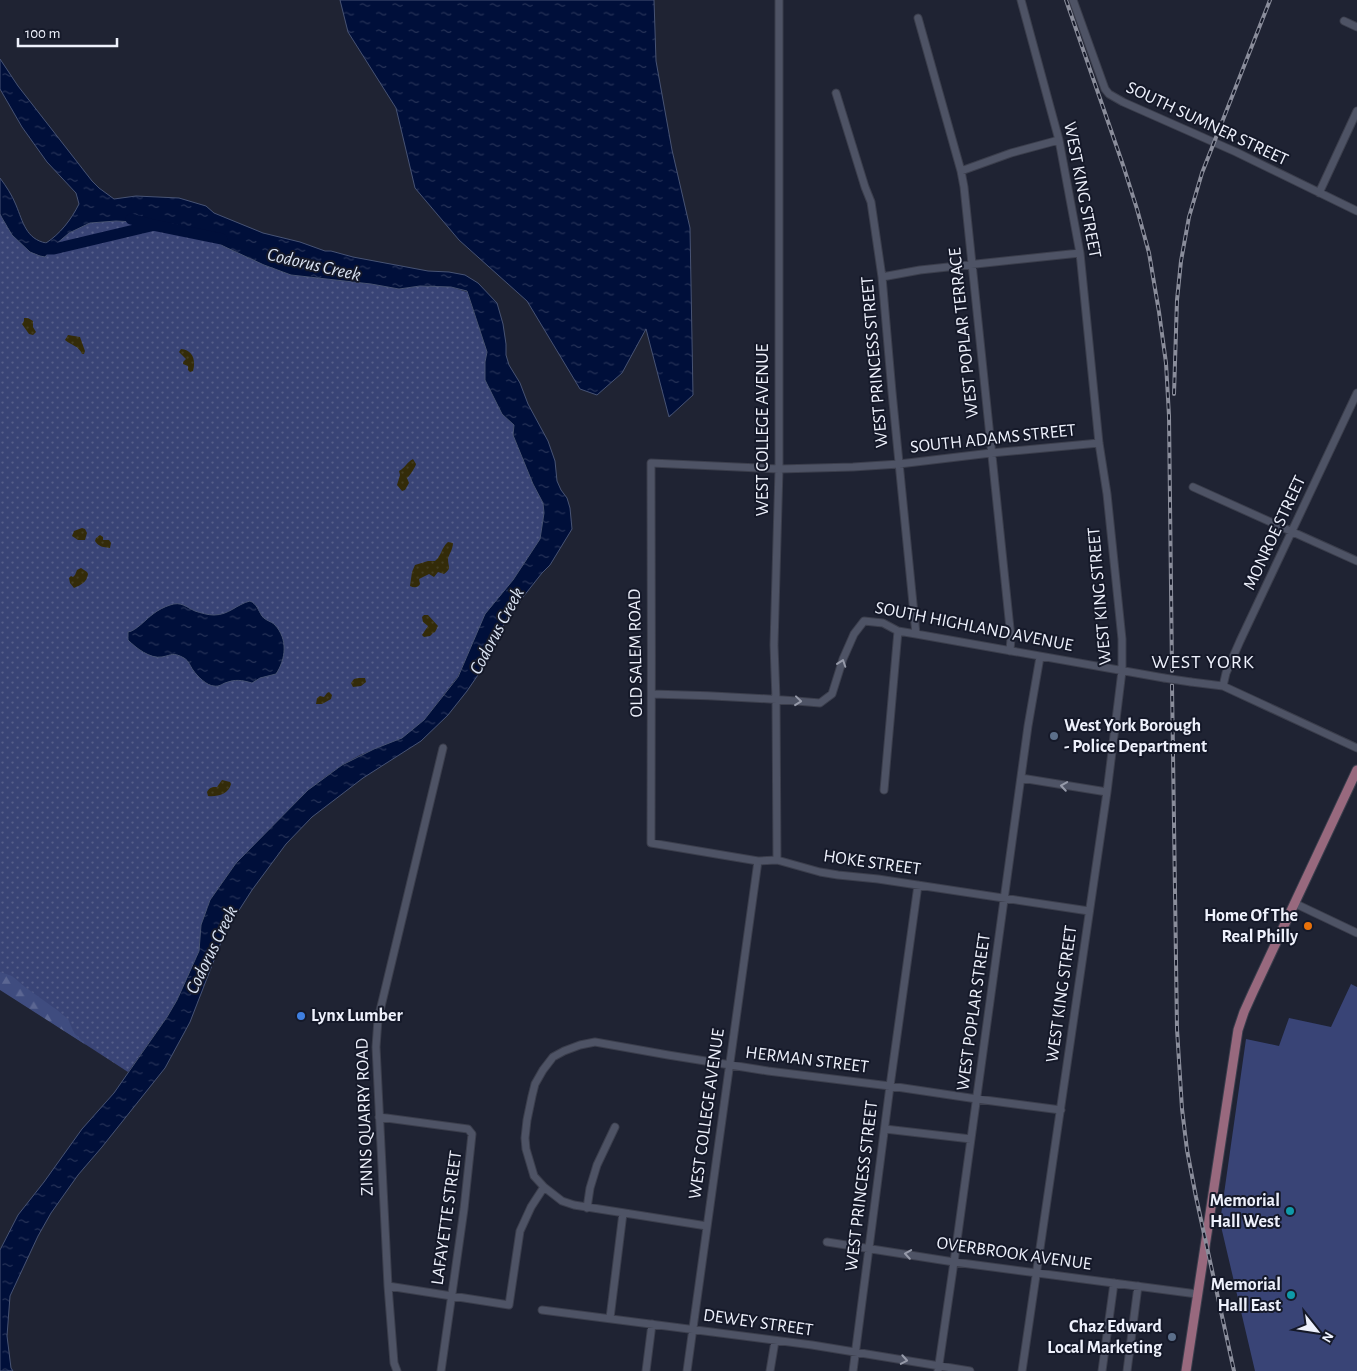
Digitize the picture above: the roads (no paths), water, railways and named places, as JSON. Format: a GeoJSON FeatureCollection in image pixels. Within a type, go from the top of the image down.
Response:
{"type":"FeatureCollection","features":[{"type":"Feature","properties":{"kind":"main road"},"geometry":{"type":"LineString","coordinates":[[1186,1371],[1238,1030],[1244,1012],[1357,770]]}},
{"type":"Feature","properties":{"kind":"street","name":"WEST COLLEGE AVENUE"},"geometry":{"type":"LineString","coordinates":[[777,860],[774,645],[779,469],[779,0]]}},
{"type":"Feature","properties":{"kind":"street","name":"WEST KING STREET"},"geometry":{"type":"LineString","coordinates":[[1021,0],[1059,140],[1080,253],[1099,443],[1107,494],[1122,639],[1122,671],[1107,792],[1022,1371]]}},
{"type":"Feature","properties":{"kind":"street","name":"SOUTH SUMNER STREET"},"geometry":{"type":"LineString","coordinates":[[1073,0],[1109,94],[1236,152],[1357,211]]}},
{"type":"Feature","properties":{"kind":"street","name":"WEST POPLAR TERRACE"},"geometry":{"type":"LineString","coordinates":[[918,18],[964,187],[1011,638],[1010,651]]}},
{"type":"Feature","properties":{"kind":"street"},"geometry":{"type":"LineString","coordinates":[[1344,21],[1357,27]]}},
{"type":"Feature","properties":{"kind":"street","name":"WEST PRINCESS STREET"},"geometry":{"type":"LineString","coordinates":[[836,93],[871,202],[882,277],[916,634]]}},
{"type":"Feature","properties":{"kind":"street"},"geometry":{"type":"LineString","coordinates":[[1319,193],[1357,111]]}},
{"type":"Feature","properties":{"kind":"street"},"geometry":{"type":"LineString","coordinates":[[961,171],[1012,153],[1059,140]]}},
{"type":"Feature","properties":{"kind":"street"},"geometry":{"type":"LineString","coordinates":[[882,277],[920,270],[1080,253]]}},
{"type":"Feature","properties":{"kind":"street","name":"MONROE STREET"},"geometry":{"type":"LineString","coordinates":[[1223,686],[1226,672],[1240,641],[1357,393]]}},
{"type":"Feature","properties":{"kind":"street","name":"SOUTH ADAMS STREET"},"geometry":{"type":"LineString","coordinates":[[651,463],[779,469],[853,467],[1099,443]]}},
{"type":"Feature","properties":{"kind":"street","name":"OLD SALEM ROAD"},"geometry":{"type":"LineString","coordinates":[[651,463],[651,843]]}},
{"type":"Feature","properties":{"kind":"street"},"geometry":{"type":"LineString","coordinates":[[1193,487],[1357,561]]}},
{"type":"Feature","properties":{"kind":"street","name":"SOUTH HIGHLAND AVENUE"},"geometry":{"type":"LineString","coordinates":[[652,694],[711,695],[820,704],[832,694],[843,659],[854,634],[864,621],[883,623],[898,630],[916,634],[1122,671],[1223,686],[1357,748]]}},
{"type":"Feature","properties":{"kind":"street"},"geometry":{"type":"LineString","coordinates":[[884,790],[898,630]]}},
{"type":"Feature","properties":{"kind":"street","name":"WEST POPLAR STREET"},"geometry":{"type":"LineString","coordinates":[[938,1369],[1021,778],[1040,656]]}},
{"type":"Feature","properties":{"kind":"street","name":"ZINNS QUARRY ROAD"},"geometry":{"type":"LineString","coordinates":[[397,1371],[394,1363],[388,1286],[376,1047],[378,1019],[443,748]]}},
{"type":"Feature","properties":{"kind":"street"},"geometry":{"type":"LineString","coordinates":[[1021,778],[1107,792]]}},
{"type":"Feature","properties":{"kind":"street","name":"HOKE STREET"},"geometry":{"type":"LineString","coordinates":[[651,843],[758,861],[777,860],[838,875],[878,879],[1089,910]]}},
{"type":"Feature","properties":{"kind":"street","name":"WEST COLLEGE AVENUE"},"geometry":{"type":"LineString","coordinates":[[687,1371],[758,861]]}},
{"type":"Feature","properties":{"kind":"street","name":"WEST PRINCESS STREET"},"geometry":{"type":"LineString","coordinates":[[853,1371],[918,885]]}},
{"type":"Feature","properties":{"kind":"street"},"geometry":{"type":"LineString","coordinates":[[1294,903],[1357,933]]}},
{"type":"Feature","properties":{"kind":"street","name":"HERMAN STREET"},"geometry":{"type":"LineString","coordinates":[[544,1187],[534,1176],[526,1149],[525,1138],[535,1084],[542,1070],[553,1057],[580,1045],[595,1042],[668,1056],[768,1071],[1060,1110]]}},
{"type":"Feature","properties":{"kind":"street","name":"LAFAYETTE STREET"},"geometry":{"type":"LineString","coordinates":[[380,1117],[468,1130],[472,1134],[464,1209],[441,1371]]}},
{"type":"Feature","properties":{"kind":"street"},"geometry":{"type":"LineString","coordinates":[[587,1208],[590,1188],[615,1127]]}},
{"type":"Feature","properties":{"kind":"street"},"geometry":{"type":"LineString","coordinates":[[885,1129],[971,1139]]}},
{"type":"Feature","properties":{"kind":"street"},"geometry":{"type":"LineString","coordinates":[[388,1286],[509,1305],[520,1231],[531,1207],[544,1187],[562,1201],[587,1208],[707,1226]]}},
{"type":"Feature","properties":{"kind":"street"},"geometry":{"type":"LineString","coordinates":[[610,1318],[623,1213]]}},
{"type":"Feature","properties":{"kind":"street","name":"OVERBROOK AVENUE"},"geometry":{"type":"LineString","coordinates":[[827,1242],[954,1262],[1197,1294]]}},
{"type":"Feature","properties":{"kind":"street"},"geometry":{"type":"LineString","coordinates":[[1102,1371],[1114,1283]]}},
{"type":"Feature","properties":{"kind":"street"},"geometry":{"type":"LineString","coordinates":[[1127,1371],[1138,1286]]}},
{"type":"Feature","properties":{"kind":"street","name":"DEWEY STREET"},"geometry":{"type":"LineString","coordinates":[[542,1310],[856,1352],[938,1369],[970,1371]]}},
{"type":"Feature","properties":{"kind":"street"},"geometry":{"type":"LineString","coordinates":[[646,1371],[652,1324]]}},
{"type":"Feature","properties":{"kind":"street"},"geometry":{"type":"LineString","coordinates":[[770,1371],[775,1341]]}},
{"type":"Feature","properties":{"kind":"water"},"geometry":{"type":"Polygon","coordinates":[[[340,0],[654,0],[656,61],[672,150],[690,228],[693,395],[669,417],[646,329],[622,373],[597,395],[580,389],[527,301],[459,240],[415,188],[396,108],[348,32],[340,0]]]}},
{"type":"Feature","properties":{"kind":"water"},"geometry":{"type":"Polygon","coordinates":[[[0,59],[18,86],[92,181],[114,199],[136,196],[179,198],[206,206],[214,213],[263,233],[300,242],[325,251],[428,271],[465,275],[478,283],[497,303],[503,324],[506,355],[509,365],[520,383],[528,404],[548,441],[555,461],[557,481],[567,498],[570,508],[572,529],[550,565],[508,616],[480,672],[448,715],[421,741],[363,778],[312,817],[286,844],[252,890],[225,932],[190,1022],[165,1068],[78,1175],[51,1213],[38,1236],[10,1296],[7,1336],[13,1371],[0,1371],[0,1250],[18,1215],[82,1129],[114,1093],[167,1017],[177,1000],[199,951],[201,925],[210,900],[236,863],[308,790],[342,765],[402,738],[424,720],[458,677],[485,614],[513,580],[540,539],[544,513],[543,503],[513,435],[514,425],[502,414],[485,380],[487,352],[467,291],[451,287],[420,286],[399,289],[291,275],[223,246],[198,230],[172,224],[116,221],[90,223],[69,233],[45,257],[30,252],[12,235],[0,214],[0,178],[13,198],[26,229],[39,241],[46,243],[56,235],[69,221],[79,204],[76,193],[47,162],[22,127],[0,89],[0,59]]]}},
{"type":"Feature","properties":{"kind":"water"},"geometry":{"type":"Polygon","coordinates":[[[250,601],[256,605],[262,616],[279,631],[284,643],[284,656],[276,674],[260,678],[252,683],[235,680],[211,686],[200,678],[184,658],[175,655],[157,657],[148,655],[128,640],[128,632],[138,627],[157,611],[170,605],[180,604],[197,612],[219,615],[250,601]]]}},
{"type":"Feature","properties":{"kind":"waterway","name":"Codorus Creek"},"geometry":{"type":"LineString","coordinates":[[131,219],[222,239]]}},
{"type":"Feature","properties":{"kind":"waterway","name":"Codorus Creek"},"geometry":{"type":"LineString","coordinates":[[36,247],[40,249],[54,249],[151,226]]}},
{"type":"Feature","properties":{"kind":"railway"},"geometry":{"type":"LineString","coordinates":[[1066,0],[1137,209],[1149,253],[1159,312],[1166,363],[1169,416],[1172,671]]}},
{"type":"Feature","properties":{"kind":"railway"},"geometry":{"type":"LineString","coordinates":[[1174,394],[1177,300],[1181,261],[1189,217],[1202,173],[1270,0]]}},
{"type":"Feature","properties":{"kind":"railway"},"geometry":{"type":"LineString","coordinates":[[1172,685],[1177,1029],[1182,1109],[1187,1150],[1196,1197],[1234,1371]]}},
{"type":"Feature","properties":{"kind":"place","name":"West York Borough - Police Department"},"geometry":{"type":"Point","coordinates":[1054,736]}},
{"type":"Feature","properties":{"kind":"place","name":"Home Of The Real Philly"},"geometry":{"type":"Point","coordinates":[1308,926]}},
{"type":"Feature","properties":{"kind":"place","name":"Lynx Lumber"},"geometry":{"type":"Point","coordinates":[301,1016]}},
{"type":"Feature","properties":{"kind":"place","name":"Memorial Hall West"},"geometry":{"type":"Point","coordinates":[1290,1211]}},
{"type":"Feature","properties":{"kind":"place","name":"Memorial Hall East"},"geometry":{"type":"Point","coordinates":[1291,1295]}},
{"type":"Feature","properties":{"kind":"place","name":"Chaz Edward Local Marketing"},"geometry":{"type":"Point","coordinates":[1172,1337]}},
{"type":"Feature","properties":{"kind":"district","name":"WEST YORK"},"geometry":{"type":"Point","coordinates":[1203,662]}}]}
